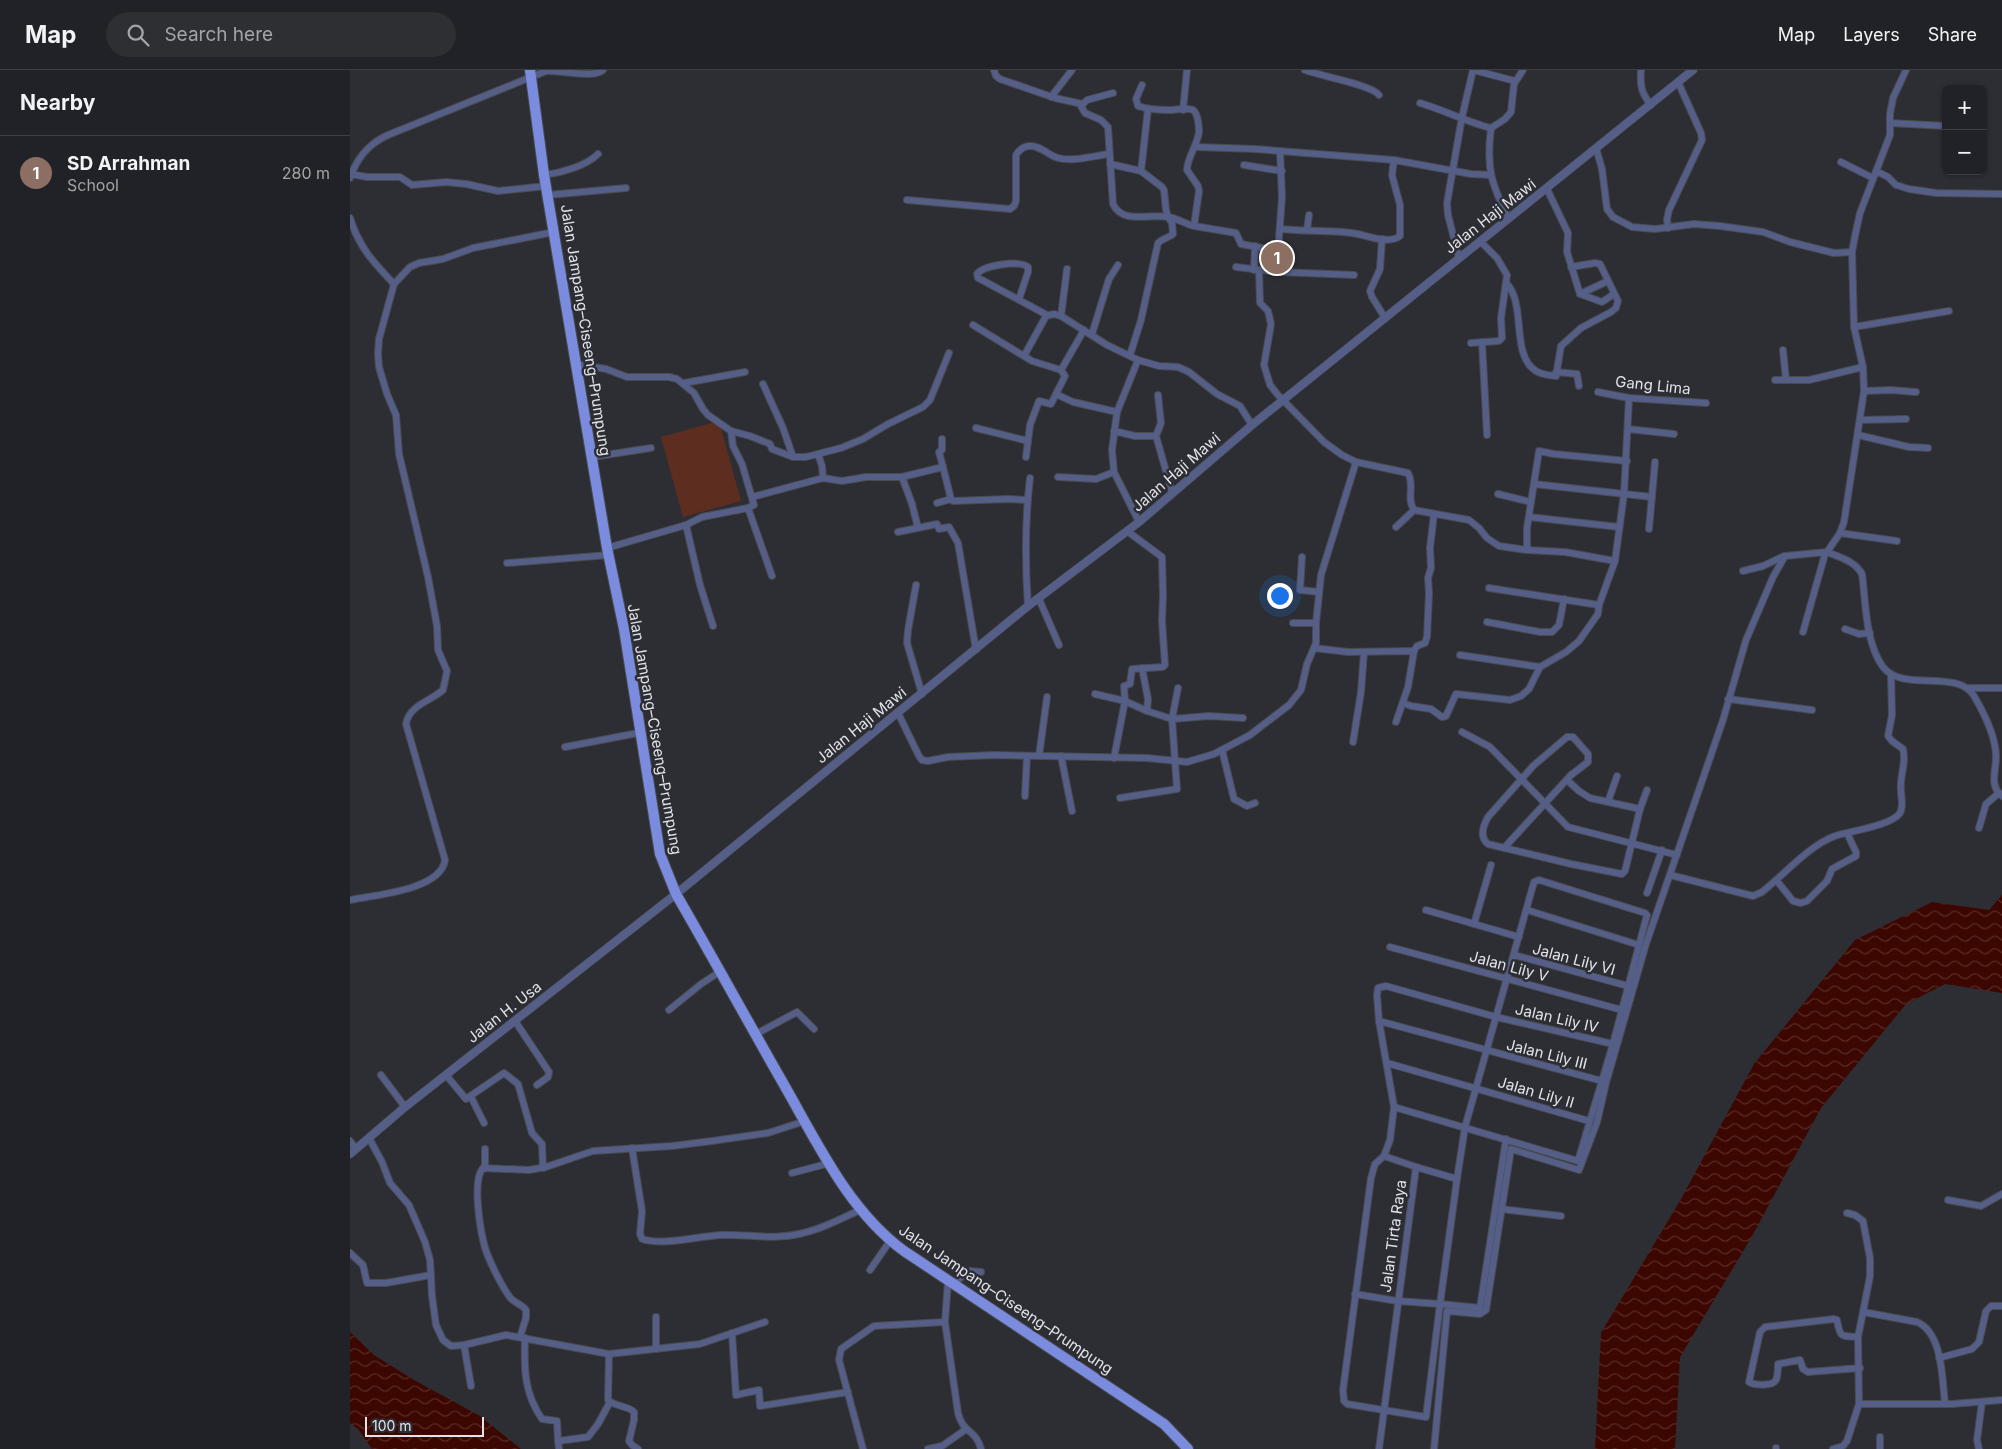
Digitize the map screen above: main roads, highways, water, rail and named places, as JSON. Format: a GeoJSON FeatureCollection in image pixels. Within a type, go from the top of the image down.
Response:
{"type":"FeatureCollection","features":[{"type":"Feature","properties":{"kind":"main road","name":"Jalan Jampang–Ciseeng–Prumpung"},"geometry":{"type":"LineString","coordinates":[[531,73],[536,124],[546,186],[608,551],[624,629],[660,854],[676,894],[805,1121],[860,1210],[890,1241],[1164,1424],[1188,1449]]}},
{"type":"Feature","properties":{"kind":"water"},"geometry":{"type":"Polygon","coordinates":[[[2002,895],[2002,993],[1945,984],[1906,1004],[1821,1108],[1751,1238],[1680,1357],[1675,1449],[1595,1449],[1601,1333],[1681,1199],[1754,1064],[1855,940],[1932,902],[1989,910],[2002,895]]]}},
{"type":"Feature","properties":{"kind":"water"},"geometry":{"type":"Polygon","coordinates":[[[350,1332],[374,1355],[414,1380],[480,1416],[521,1449],[372,1449],[358,1429],[350,1423],[350,1332]]]}},
{"type":"Feature","properties":{"kind":"place","name":"SD Arrahman"},"geometry":{"type":"Point","coordinates":[1277,258]}}]}
